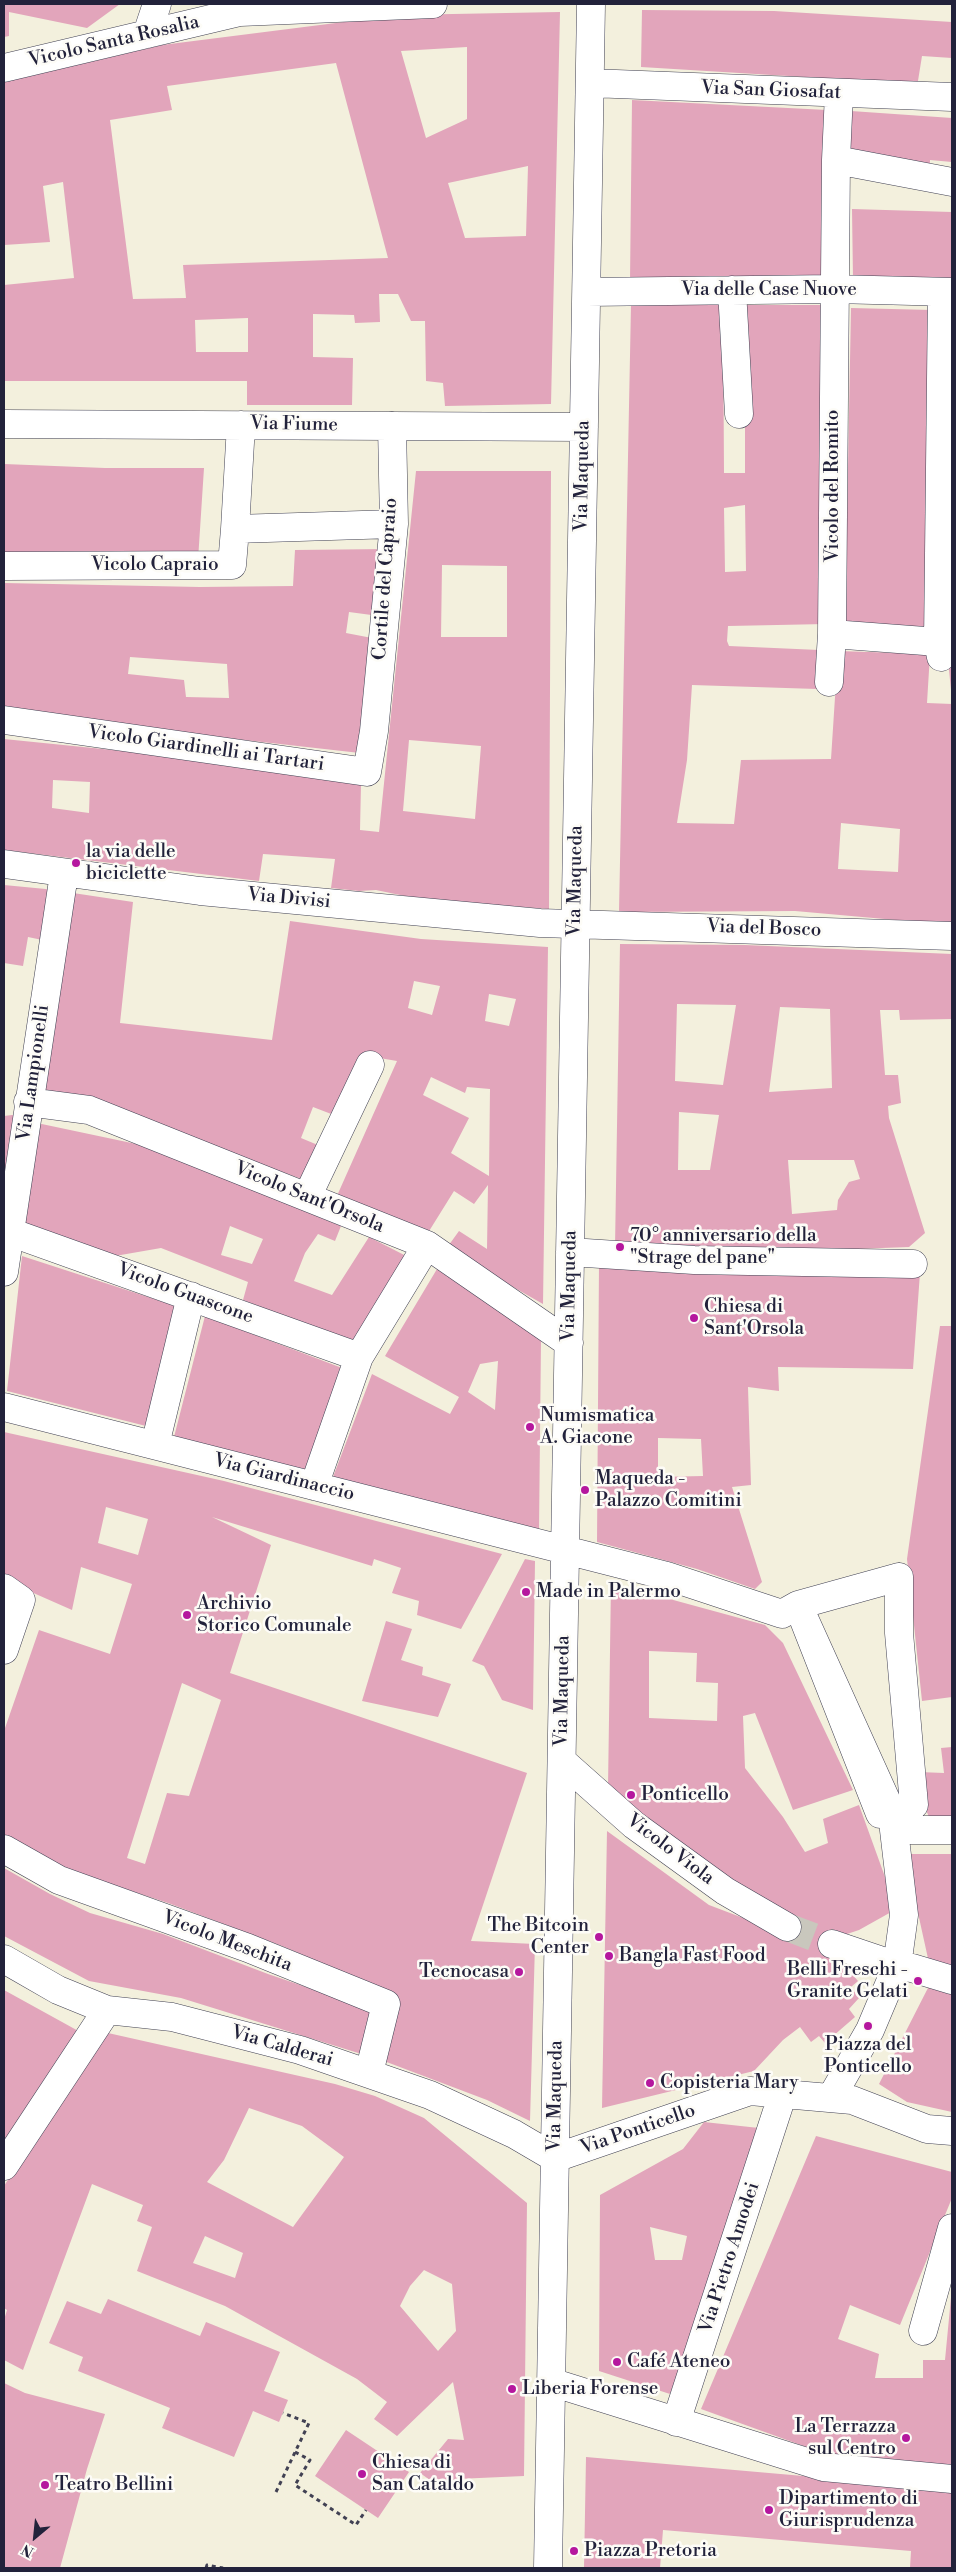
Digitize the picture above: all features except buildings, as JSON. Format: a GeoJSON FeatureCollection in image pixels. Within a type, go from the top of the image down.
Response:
{"type":"FeatureCollection","features":[{"type":"Feature","properties":{"kind":"street"},"geometry":{"type":"LineString","coordinates":[[147,34],[157,4]]}},
{"type":"Feature","properties":{"kind":"street","name":"Vicolo Santa Rosalia"},"geometry":{"type":"LineString","coordinates":[[4,68],[240,12],[433,4]]}},
{"type":"Feature","properties":{"kind":"street","name":"Via Maqueda"},"geometry":{"type":"LineString","coordinates":[[548,2568],[591,4]]}},
{"type":"Feature","properties":{"kind":"street","name":"Via San Giosafat"},"geometry":{"type":"LineString","coordinates":[[590,83],[952,97]]}},
{"type":"Feature","properties":{"kind":"street","name":"Vicolo del Romito"},"geometry":{"type":"LineString","coordinates":[[829,682],[832,634],[834,289],[839,93]]}},
{"type":"Feature","properties":{"kind":"street"},"geometry":{"type":"LineString","coordinates":[[836,160],[952,182]]}},
{"type":"Feature","properties":{"kind":"street","name":"Via delle Case Nuove"},"geometry":{"type":"LineString","coordinates":[[587,292],[834,289],[947,292]]}},
{"type":"Feature","properties":{"kind":"street"},"geometry":{"type":"LineString","coordinates":[[732,290],[739,414]]}},
{"type":"Feature","properties":{"kind":"street"},"geometry":{"type":"LineString","coordinates":[[832,634],[940,650],[947,292]]}},
{"type":"Feature","properties":{"kind":"street","name":"Via Fiume"},"geometry":{"type":"LineString","coordinates":[[4,424],[584,427]]}},
{"type":"Feature","properties":{"kind":"street"},"geometry":{"type":"LineString","coordinates":[[241,425],[235,529],[394,524]]}},
{"type":"Feature","properties":{"kind":"street","name":"Cortile del Capraio"},"geometry":{"type":"LineString","coordinates":[[374,731],[394,524],[392,426]]}},
{"type":"Feature","properties":{"kind":"street","name":"Vicolo Capraio"},"geometry":{"type":"LineString","coordinates":[[4,566],[232,564],[235,529]]}},
{"type":"Feature","properties":{"kind":"street","name":"Vicolo Giardinelli ai Tartari"},"geometry":{"type":"LineString","coordinates":[[4,720],[367,772],[374,731]]}},
{"type":"Feature","properties":{"kind":"street","name":"Via Divisi"},"geometry":{"type":"LineString","coordinates":[[4,864],[64,874],[200,891],[540,923],[576,922]]}},
{"type":"Feature","properties":{"kind":"street","name":"Via Lampionelli"},"geometry":{"type":"LineString","coordinates":[[4,1272],[8,1231],[64,874]]}},
{"type":"Feature","properties":{"kind":"street","name":"Via del Bosco"},"geometry":{"type":"LineString","coordinates":[[576,922],[952,936]]}},
{"type":"Feature","properties":{"kind":"street"},"geometry":{"type":"LineString","coordinates":[[307,1197],[370,1065]]}},
{"type":"Feature","properties":{"kind":"street","name":"Vicolo Sant'Orsola"},"geometry":{"type":"LineString","coordinates":[[28,1102],[90,1110],[427,1245],[569,1343]]}},
{"type":"Feature","properties":{"kind":"street","name":"Vicolo Guascone"},"geometry":{"type":"LineString","coordinates":[[8,1231],[359,1357]]}},
{"type":"Feature","properties":{"kind":"street"},"geometry":{"type":"LineString","coordinates":[[314,1486],[359,1357],[427,1245]]}},
{"type":"Feature","properties":{"kind":"street"},"geometry":{"type":"LineString","coordinates":[[570,1252],[694,1260],[913,1264]]}},
{"type":"Feature","properties":{"kind":"street"},"geometry":{"type":"LineString","coordinates":[[155,1445],[191,1296]]}},
{"type":"Feature","properties":{"kind":"street","name":"Via Giardinaccio"},"geometry":{"type":"LineString","coordinates":[[4,1407],[668,1576],[782,1614],[798,1604],[899,1577],[899,1634],[914,1804],[893,1821]]}},
{"type":"Feature","properties":{"kind":"street"},"geometry":{"type":"LineString","coordinates":[[4,1588],[21,1600],[4,1650]]}},
{"type":"Feature","properties":{"kind":"street"},"geometry":{"type":"LineString","coordinates":[[798,1604],[880,1814],[893,1821],[952,1830]]}},
{"type":"Feature","properties":{"kind":"street","name":"Vicolo Viola"},"geometry":{"type":"LineString","coordinates":[[562,1760],[634,1825],[725,1891],[787,1927]]}},
{"type":"Feature","properties":{"kind":"street"},"geometry":{"type":"LineString","coordinates":[[831,2098],[870,2030],[897,1966],[904,1915],[893,1821]]}},
{"type":"Feature","properties":{"kind":"street","name":"Vicolo Meschita"},"geometry":{"type":"LineString","coordinates":[[4,1849],[59,1880],[248,1948],[386,2004],[369,2073]]}},
{"type":"Feature","properties":{"kind":"street"},"geometry":{"type":"LineString","coordinates":[[832,1944],[897,1966],[912,1968],[952,1980]]}},
{"type":"Feature","properties":{"kind":"street","name":"Via Calderai"},"geometry":{"type":"LineString","coordinates":[[4,1959],[58,1990],[107,2010],[172,2017],[300,2050],[430,2095],[514,2134],[555,2158]]}},
{"type":"Feature","properties":{"kind":"street"},"geometry":{"type":"LineString","coordinates":[[4,2166],[107,2010]]}},
{"type":"Feature","properties":{"kind":"street","name":"Via Ponticello"},"geometry":{"type":"LineString","coordinates":[[555,2158],[750,2091],[852,2100],[927,2129],[952,2131]]}},
{"type":"Feature","properties":{"kind":"street","name":"Via Pietro Amodei"},"geometry":{"type":"LineString","coordinates":[[676,2422],[783,2093]]}},
{"type":"Feature","properties":{"kind":"street"},"geometry":{"type":"LineString","coordinates":[[923,2331],[952,2228]]}},
{"type":"Feature","properties":{"kind":"street"},"geometry":{"type":"LineString","coordinates":[[551,2382],[823,2467],[952,2478]]}},
{"type":"Feature","properties":{"kind":"path"},"geometry":{"type":"LineString","coordinates":[[276,2492],[309,2423],[283,2412]]}},
{"type":"Feature","properties":{"kind":"path"},"geometry":{"type":"LineString","coordinates":[[295,2452],[310,2460],[295,2485],[356,2525],[366,2510]]}},
{"type":"Feature","properties":{"kind":"path"},"geometry":{"type":"LineString","coordinates":[[206,2568],[207,2565],[223,2568]]}},
{"type":"Feature","properties":{"kind":"tunnel"},"geometry":{"type":"LineString","coordinates":[[787,1927],[832,1944]]}},
{"type":"Feature","properties":{"kind":"place","name":"la via delle biciclette"},"geometry":{"type":"Point","coordinates":[76,863]}},
{"type":"Feature","properties":{"kind":"place","name":"70° anniversario della \"Strage del pane\""},"geometry":{"type":"Point","coordinates":[620,1247]}},
{"type":"Feature","properties":{"kind":"place","name":"Chiesa di Sant'Orsola"},"geometry":{"type":"Point","coordinates":[694,1318]}},
{"type":"Feature","properties":{"kind":"place","name":"Numismatica A. Giacone"},"geometry":{"type":"Point","coordinates":[530,1427]}},
{"type":"Feature","properties":{"kind":"place","name":"Maqueda - Palazzo Comitini"},"geometry":{"type":"Point","coordinates":[585,1490]}},
{"type":"Feature","properties":{"kind":"place","name":"Made in Palermo"},"geometry":{"type":"Point","coordinates":[526,1592]}},
{"type":"Feature","properties":{"kind":"place","name":"Archivio Storico Comunale"},"geometry":{"type":"Point","coordinates":[187,1615]}},
{"type":"Feature","properties":{"kind":"place","name":"Ponticello"},"geometry":{"type":"Point","coordinates":[631,1795]}},
{"type":"Feature","properties":{"kind":"place","name":"The Bitcoin Center"},"geometry":{"type":"Point","coordinates":[599,1937]}},
{"type":"Feature","properties":{"kind":"place","name":"Bangla Fast Food"},"geometry":{"type":"Point","coordinates":[609,1956]}},
{"type":"Feature","properties":{"kind":"place","name":"Tecnocasa"},"geometry":{"type":"Point","coordinates":[519,1972]}},
{"type":"Feature","properties":{"kind":"place","name":"Belli Freschi - Granite Gelati"},"geometry":{"type":"Point","coordinates":[918,1981]}},
{"type":"Feature","properties":{"kind":"place","name":"Piazza del Ponticello"},"geometry":{"type":"Point","coordinates":[868,2026]}},
{"type":"Feature","properties":{"kind":"place","name":"Copisteria Mary"},"geometry":{"type":"Point","coordinates":[650,2083]}},
{"type":"Feature","properties":{"kind":"place","name":"Café Ateneo"},"geometry":{"type":"Point","coordinates":[617,2362]}},
{"type":"Feature","properties":{"kind":"place","name":"Liberia Forense"},"geometry":{"type":"Point","coordinates":[512,2389]}},
{"type":"Feature","properties":{"kind":"place","name":"La Terrazza sul Centro"},"geometry":{"type":"Point","coordinates":[906,2438]}},
{"type":"Feature","properties":{"kind":"place","name":"Chiesa di San Cataldo"},"geometry":{"type":"Point","coordinates":[362,2474]}},
{"type":"Feature","properties":{"kind":"place","name":"Teatro Bellini"},"geometry":{"type":"Point","coordinates":[45,2485]}},
{"type":"Feature","properties":{"kind":"place","name":"Dipartimento di Giurisprudenza"},"geometry":{"type":"Point","coordinates":[769,2510]}},
{"type":"Feature","properties":{"kind":"place","name":"Piazza Pretoria"},"geometry":{"type":"Point","coordinates":[574,2551]}}]}
